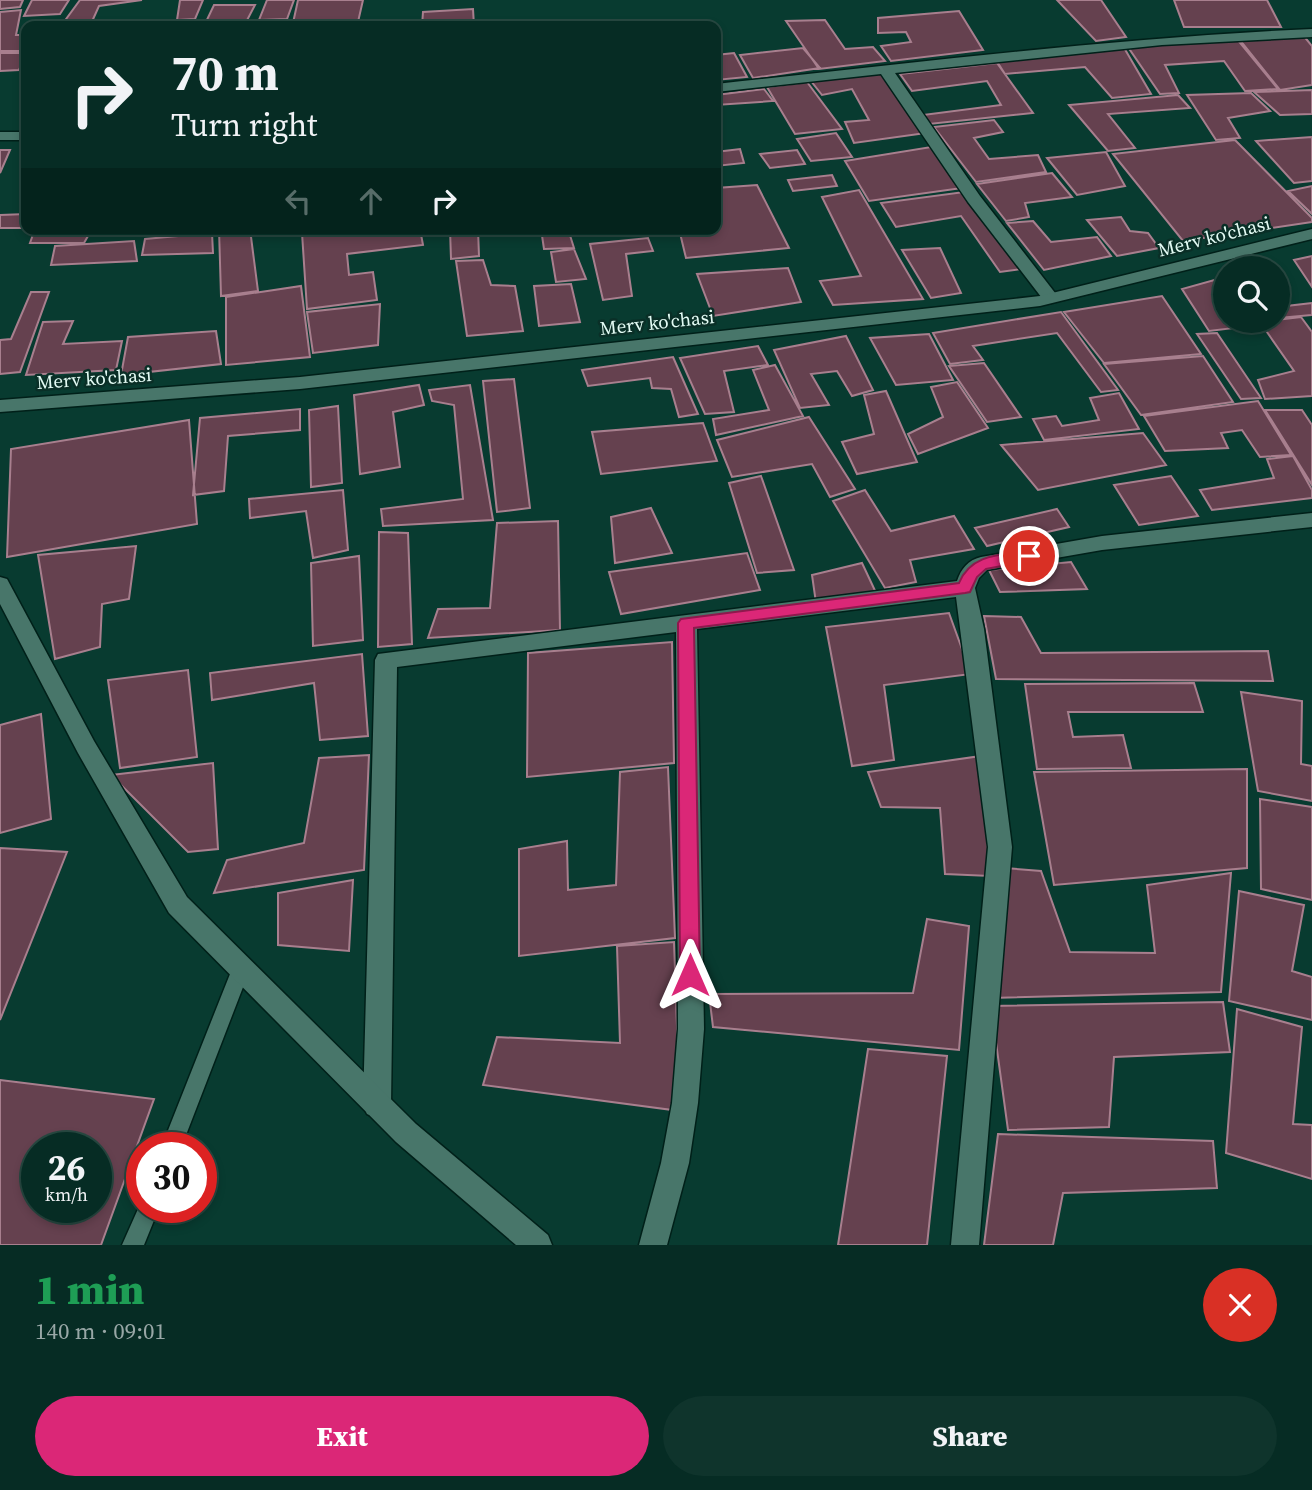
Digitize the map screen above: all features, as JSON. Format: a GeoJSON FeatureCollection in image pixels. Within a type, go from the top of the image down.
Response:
{"type":"FeatureCollection","features":[{"type":"Feature","properties":{"kind":"street"},"geometry":{"type":"LineString","coordinates":[[721,87],[1061,48],[1234,35],[1312,33]]}},
{"type":"Feature","properties":{"kind":"street"},"geometry":{"type":"LineString","coordinates":[[885,69],[974,199],[1051,298]]}},
{"type":"Feature","properties":{"kind":"street"},"geometry":{"type":"LineString","coordinates":[[0,136],[21,136]]}},
{"type":"Feature","properties":{"kind":"street","name":"Merv ko'chasi"},"geometry":{"type":"LineString","coordinates":[[0,406],[300,383],[1051,298],[1312,234]]}},
{"type":"Feature","properties":{"kind":"street"},"geometry":{"type":"LineString","coordinates":[[965,1245],[1000,847],[977,655],[965,588],[970,574],[981,564],[1102,543],[1312,520]]}},
{"type":"Feature","properties":{"kind":"street"},"geometry":{"type":"LineString","coordinates":[[0,584],[86,747],[178,905],[406,1133],[538,1245]]}},
{"type":"Feature","properties":{"kind":"street"},"geometry":{"type":"LineString","coordinates":[[377,1105],[386,660],[965,588]]}},
{"type":"Feature","properties":{"kind":"street"},"geometry":{"type":"LineString","coordinates":[[653,1245],[675,1163],[685,1103],[691,1029],[686,623]]}},
{"type":"Feature","properties":{"kind":"lane"},"geometry":{"type":"LineString","coordinates":[[177,1132],[242,969]]}},
{"type":"Feature","properties":{"kind":"lane"},"geometry":{"type":"LineString","coordinates":[[133,1245],[142,1223]]}},
{"type":"Feature","properties":{"kind":"building"},"geometry":{"type":"Polygon","coordinates":[[[0,0],[23,0],[20,7],[0,9],[0,0]]]}},
{"type":"Feature","properties":{"kind":"building"},"geometry":{"type":"Polygon","coordinates":[[[32,0],[69,0],[60,14],[24,16],[32,0]]]}},
{"type":"Feature","properties":{"kind":"building"},"geometry":{"type":"Polygon","coordinates":[[[80,0],[142,0],[99,6],[92,21],[65,21],[80,0]]]}},
{"type":"Feature","properties":{"kind":"building"},"geometry":{"type":"Polygon","coordinates":[[[180,0],[203,0],[195,19],[177,20],[180,0]]]}},
{"type":"Feature","properties":{"kind":"building"},"geometry":{"type":"Polygon","coordinates":[[[267,0],[294,0],[287,19],[259,20],[267,0]]]}},
{"type":"Feature","properties":{"kind":"building"},"geometry":{"type":"Polygon","coordinates":[[[298,0],[363,0],[358,21],[293,21],[298,0]]]}},
{"type":"Feature","properties":{"kind":"building"},"geometry":{"type":"Polygon","coordinates":[[[1057,0],[1101,0],[1126,37],[1096,41],[1057,0]]]}},
{"type":"Feature","properties":{"kind":"building"},"geometry":{"type":"Polygon","coordinates":[[[1174,0],[1267,0],[1281,27],[1184,27],[1174,0]]]}},
{"type":"Feature","properties":{"kind":"building"},"geometry":{"type":"Polygon","coordinates":[[[214,5],[255,5],[247,21],[206,21],[214,5]]]}},
{"type":"Feature","properties":{"kind":"building"},"geometry":{"type":"Polygon","coordinates":[[[473,9],[474,21],[422,21],[423,12],[473,9]]]}},
{"type":"Feature","properties":{"kind":"building"},"geometry":{"type":"Polygon","coordinates":[[[21,10],[16,35],[21,35],[21,51],[0,51],[0,12],[21,10]]]}},
{"type":"Feature","properties":{"kind":"building"},"geometry":{"type":"Polygon","coordinates":[[[959,11],[983,50],[891,61],[881,46],[911,42],[906,32],[878,33],[878,18],[959,11]]]}},
{"type":"Feature","properties":{"kind":"building"},"geometry":{"type":"Polygon","coordinates":[[[825,20],[845,49],[873,47],[885,61],[819,69],[786,21],[825,20]]]}},
{"type":"Feature","properties":{"kind":"building"},"geometry":{"type":"Polygon","coordinates":[[[1303,35],[1312,46],[1312,85],[1280,90],[1239,39],[1303,35]]]}},
{"type":"Feature","properties":{"kind":"building"},"geometry":{"type":"Polygon","coordinates":[[[1237,39],[1278,89],[1245,91],[1224,61],[1165,65],[1179,93],[1160,94],[1128,47],[1237,39]]]}},
{"type":"Feature","properties":{"kind":"building"},"geometry":{"type":"Polygon","coordinates":[[[1123,46],[1151,94],[1112,98],[1085,67],[1005,74],[996,60],[1123,46]]]}},
{"type":"Feature","properties":{"kind":"building"},"geometry":{"type":"Polygon","coordinates":[[[803,48],[820,68],[753,78],[740,55],[803,48]]]}},
{"type":"Feature","properties":{"kind":"building"},"geometry":{"type":"Polygon","coordinates":[[[0,53],[21,53],[19,70],[0,71],[0,53]]]}},
{"type":"Feature","properties":{"kind":"building"},"geometry":{"type":"Polygon","coordinates":[[[734,53],[747,77],[721,80],[721,54],[734,53]]]}},
{"type":"Feature","properties":{"kind":"building"},"geometry":{"type":"Polygon","coordinates":[[[997,63],[1033,113],[929,124],[923,115],[1001,105],[987,81],[912,91],[900,74],[997,63]]]}},
{"type":"Feature","properties":{"kind":"building"},"geometry":{"type":"Polygon","coordinates":[[[879,72],[926,133],[854,143],[845,122],[869,120],[852,89],[822,95],[811,81],[879,72]]]}},
{"type":"Feature","properties":{"kind":"building"},"geometry":{"type":"Polygon","coordinates":[[[807,82],[842,129],[795,134],[767,87],[807,82]]]}},
{"type":"Feature","properties":{"kind":"building"},"geometry":{"type":"Polygon","coordinates":[[[764,89],[773,101],[721,105],[721,94],[764,89]]]}},
{"type":"Feature","properties":{"kind":"building"},"geometry":{"type":"Polygon","coordinates":[[[1312,90],[1312,114],[1280,115],[1254,92],[1312,90]]]}},
{"type":"Feature","properties":{"kind":"building"},"geometry":{"type":"Polygon","coordinates":[[[1251,93],[1270,111],[1228,118],[1240,138],[1216,140],[1187,95],[1251,93]]]}},
{"type":"Feature","properties":{"kind":"building"},"geometry":{"type":"Polygon","coordinates":[[[1178,95],[1190,108],[1108,114],[1135,148],[1108,151],[1069,105],[1178,95]]]}},
{"type":"Feature","properties":{"kind":"building"},"geometry":{"type":"Polygon","coordinates":[[[994,120],[1003,132],[974,138],[989,159],[1038,155],[1046,172],[976,182],[934,127],[994,120]]]}},
{"type":"Feature","properties":{"kind":"building"},"geometry":{"type":"Polygon","coordinates":[[[836,133],[852,157],[811,161],[797,139],[836,133]]]}},
{"type":"Feature","properties":{"kind":"building"},"geometry":{"type":"Polygon","coordinates":[[[1312,137],[1312,181],[1294,183],[1256,141],[1312,137]]]}},
{"type":"Feature","properties":{"kind":"building"},"geometry":{"type":"Polygon","coordinates":[[[1235,140],[1312,218],[1312,222],[1183,241],[1113,154],[1235,140]]]}},
{"type":"Feature","properties":{"kind":"building"},"geometry":{"type":"Polygon","coordinates":[[[931,147],[962,188],[869,201],[845,161],[931,147]]]}},
{"type":"Feature","properties":{"kind":"building"},"geometry":{"type":"Polygon","coordinates":[[[740,149],[744,163],[721,165],[721,151],[740,149]]]}},
{"type":"Feature","properties":{"kind":"building"},"geometry":{"type":"Polygon","coordinates":[[[0,150],[10,150],[0,173],[0,150]]]}},
{"type":"Feature","properties":{"kind":"building"},"geometry":{"type":"Polygon","coordinates":[[[797,150],[805,164],[770,168],[760,154],[797,150]]]}},
{"type":"Feature","properties":{"kind":"building"},"geometry":{"type":"Polygon","coordinates":[[[1106,152],[1125,186],[1077,195],[1047,158],[1106,152]]]}},
{"type":"Feature","properties":{"kind":"building"},"geometry":{"type":"Polygon","coordinates":[[[1052,173],[1072,197],[1025,203],[1029,217],[1006,221],[977,184],[1052,173]]]}},
{"type":"Feature","properties":{"kind":"building"},"geometry":{"type":"Polygon","coordinates":[[[832,175],[837,186],[793,191],[788,180],[832,175]]]}},
{"type":"Feature","properties":{"kind":"building"},"geometry":{"type":"Polygon","coordinates":[[[757,185],[789,248],[686,258],[680,235],[721,235],[721,188],[757,185]]]}},
{"type":"Feature","properties":{"kind":"building"},"geometry":{"type":"Polygon","coordinates":[[[1312,186],[1312,214],[1288,191],[1312,186]]]}},
{"type":"Feature","properties":{"kind":"building"},"geometry":{"type":"Polygon","coordinates":[[[859,190],[923,299],[833,305],[820,281],[861,276],[822,197],[859,190]]]}},
{"type":"Feature","properties":{"kind":"building"},"geometry":{"type":"Polygon","coordinates":[[[964,192],[1021,269],[1000,272],[961,216],[896,227],[881,203],[964,192]]]}},
{"type":"Feature","properties":{"kind":"building"},"geometry":{"type":"Polygon","coordinates":[[[21,214],[21,228],[0,228],[0,215],[21,214]]]}},
{"type":"Feature","properties":{"kind":"building"},"geometry":{"type":"Polygon","coordinates":[[[1121,217],[1130,231],[1148,233],[1159,248],[1117,256],[1087,220],[1121,217]]]}},
{"type":"Feature","properties":{"kind":"building"},"geometry":{"type":"Polygon","coordinates":[[[1033,221],[1051,242],[1097,237],[1111,256],[1044,270],[1007,223],[1033,221]]]}},
{"type":"Feature","properties":{"kind":"building"},"geometry":{"type":"Polygon","coordinates":[[[33,235],[89,235],[84,243],[30,243],[33,235]]]}},
{"type":"Feature","properties":{"kind":"building"},"geometry":{"type":"Polygon","coordinates":[[[212,235],[213,253],[142,255],[145,239],[212,235]]]}},
{"type":"Feature","properties":{"kind":"building"},"geometry":{"type":"Polygon","coordinates":[[[219,235],[251,235],[258,291],[221,296],[219,235]]]}},
{"type":"Feature","properties":{"kind":"building"},"geometry":{"type":"Polygon","coordinates":[[[302,235],[421,235],[423,245],[347,254],[349,275],[373,272],[377,300],[307,309],[302,235]]]}},
{"type":"Feature","properties":{"kind":"building"},"geometry":{"type":"Polygon","coordinates":[[[450,235],[478,235],[479,256],[451,259],[450,235]]]}},
{"type":"Feature","properties":{"kind":"building"},"geometry":{"type":"Polygon","coordinates":[[[542,235],[570,235],[574,248],[544,249],[542,235]]]}},
{"type":"Feature","properties":{"kind":"building"},"geometry":{"type":"Polygon","coordinates":[[[648,238],[653,251],[626,254],[632,296],[603,300],[590,244],[648,238]]]}},
{"type":"Feature","properties":{"kind":"building"},"geometry":{"type":"Polygon","coordinates":[[[134,241],[137,261],[51,265],[55,246],[134,241]]]}},
{"type":"Feature","properties":{"kind":"building"},"geometry":{"type":"Polygon","coordinates":[[[940,248],[961,293],[931,298],[902,250],[940,248]]]}},
{"type":"Feature","properties":{"kind":"building"},"geometry":{"type":"Polygon","coordinates":[[[574,249],[586,279],[556,282],[551,252],[574,249]]]}},
{"type":"Feature","properties":{"kind":"building"},"geometry":{"type":"Polygon","coordinates":[[[1312,256],[1312,287],[1294,260],[1312,256]]]}},
{"type":"Feature","properties":{"kind":"building"},"geometry":{"type":"Polygon","coordinates":[[[483,260],[491,285],[515,286],[523,331],[467,336],[456,261],[483,260]]]}},
{"type":"Feature","properties":{"kind":"building"},"geometry":{"type":"Polygon","coordinates":[[[788,268],[801,302],[713,316],[697,274],[788,268]]]}},
{"type":"Feature","properties":{"kind":"building"},"geometry":{"type":"Polygon","coordinates":[[[1213,280],[1213,331],[1209,331],[1182,289],[1213,280]]]}},
{"type":"Feature","properties":{"kind":"building"},"geometry":{"type":"Polygon","coordinates":[[[571,284],[580,322],[539,326],[534,286],[571,284]]]}},
{"type":"Feature","properties":{"kind":"building"},"geometry":{"type":"Polygon","coordinates":[[[301,286],[310,357],[226,365],[226,297],[301,286]]]}},
{"type":"Feature","properties":{"kind":"building"},"geometry":{"type":"Polygon","coordinates":[[[31,292],[49,292],[20,372],[0,374],[0,340],[11,339],[31,292]]]}},
{"type":"Feature","properties":{"kind":"building"},"geometry":{"type":"Polygon","coordinates":[[[1162,296],[1201,354],[1104,363],[1064,312],[1162,296]]]}},
{"type":"Feature","properties":{"kind":"building"},"geometry":{"type":"Polygon","coordinates":[[[1312,303],[1312,315],[1290,317],[1290,306],[1312,303]]]}},
{"type":"Feature","properties":{"kind":"building"},"geometry":{"type":"Polygon","coordinates":[[[380,304],[378,345],[313,353],[307,312],[380,304]]]}},
{"type":"Feature","properties":{"kind":"building"},"geometry":{"type":"Polygon","coordinates":[[[1061,312],[1118,390],[1101,392],[1057,333],[973,346],[983,360],[950,364],[933,333],[1061,312]]]}},
{"type":"Feature","properties":{"kind":"building"},"geometry":{"type":"Polygon","coordinates":[[[1301,317],[1312,332],[1312,396],[1265,399],[1258,380],[1294,371],[1268,333],[1290,333],[1290,318],[1301,317]]]}},
{"type":"Feature","properties":{"kind":"building"},"geometry":{"type":"Polygon","coordinates":[[[73,321],[63,344],[122,341],[116,370],[26,375],[43,322],[73,321]]]}},
{"type":"Feature","properties":{"kind":"building"},"geometry":{"type":"Polygon","coordinates":[[[216,331],[221,364],[121,375],[128,337],[216,331]]]}},
{"type":"Feature","properties":{"kind":"building"},"geometry":{"type":"Polygon","coordinates":[[[1217,333],[1261,398],[1241,399],[1197,334],[1217,333]]]}},
{"type":"Feature","properties":{"kind":"building"},"geometry":{"type":"Polygon","coordinates":[[[929,334],[953,380],[896,385],[870,338],[929,334]]]}},
{"type":"Feature","properties":{"kind":"building"},"geometry":{"type":"Polygon","coordinates":[[[846,336],[873,390],[852,396],[837,371],[811,374],[829,405],[800,408],[774,350],[846,336]]]}},
{"type":"Feature","properties":{"kind":"building"},"geometry":{"type":"Polygon","coordinates":[[[758,346],[768,365],[724,371],[734,412],[705,414],[680,358],[758,346]]]}},
{"type":"Feature","properties":{"kind":"building"},"geometry":{"type":"Polygon","coordinates":[[[1203,356],[1233,402],[1141,415],[1104,364],[1203,356]]]}},
{"type":"Feature","properties":{"kind":"building"},"geometry":{"type":"Polygon","coordinates":[[[673,357],[698,414],[679,417],[671,389],[652,388],[650,378],[588,386],[582,370],[673,357]]]}},
{"type":"Feature","properties":{"kind":"building"},"geometry":{"type":"Polygon","coordinates":[[[984,363],[1021,417],[987,422],[949,366],[984,363]]]}},
{"type":"Feature","properties":{"kind":"building"},"geometry":{"type":"Polygon","coordinates":[[[775,365],[803,416],[716,435],[713,419],[769,410],[753,370],[775,365]]]}},
{"type":"Feature","properties":{"kind":"building"},"geometry":{"type":"Polygon","coordinates":[[[514,379],[530,508],[497,512],[483,381],[514,379]]]}},
{"type":"Feature","properties":{"kind":"building"},"geometry":{"type":"Polygon","coordinates":[[[957,382],[988,428],[918,454],[908,434],[943,417],[931,387],[957,382]]]}},
{"type":"Feature","properties":{"kind":"building"},"geometry":{"type":"Polygon","coordinates":[[[419,385],[424,405],[393,412],[400,467],[360,474],[354,395],[419,385]]]}},
{"type":"Feature","properties":{"kind":"building"},"geometry":{"type":"Polygon","coordinates":[[[470,385],[493,520],[383,526],[381,509],[463,499],[454,405],[432,401],[429,390],[470,385]]]}},
{"type":"Feature","properties":{"kind":"building"},"geometry":{"type":"Polygon","coordinates":[[[886,391],[917,462],[857,474],[842,442],[874,434],[864,395],[886,391]]]}},
{"type":"Feature","properties":{"kind":"building"},"geometry":{"type":"Polygon","coordinates":[[[1119,393],[1139,429],[1044,440],[1033,419],[1056,416],[1062,426],[1099,420],[1090,398],[1119,393]]]}},
{"type":"Feature","properties":{"kind":"building"},"geometry":{"type":"Polygon","coordinates":[[[1258,401],[1291,455],[1260,457],[1242,430],[1221,433],[1228,448],[1165,451],[1144,416],[1258,401]]]}},
{"type":"Feature","properties":{"kind":"building"},"geometry":{"type":"Polygon","coordinates":[[[338,406],[342,483],[311,487],[309,410],[338,406]]]}},
{"type":"Feature","properties":{"kind":"building"},"geometry":{"type":"Polygon","coordinates":[[[300,409],[300,430],[228,436],[224,491],[193,495],[200,418],[300,409]]]}},
{"type":"Feature","properties":{"kind":"building"},"geometry":{"type":"Polygon","coordinates":[[[1265,410],[1302,410],[1312,425],[1312,485],[1265,410]]]}},
{"type":"Feature","properties":{"kind":"building"},"geometry":{"type":"Polygon","coordinates":[[[809,417],[855,489],[830,497],[812,464],[732,477],[717,440],[809,417]]]}},
{"type":"Feature","properties":{"kind":"building"},"geometry":{"type":"Polygon","coordinates":[[[189,420],[197,524],[7,557],[11,449],[189,420]]]}},
{"type":"Feature","properties":{"kind":"building"},"geometry":{"type":"Polygon","coordinates":[[[703,423],[717,461],[601,474],[592,432],[703,423]]]}},
{"type":"Feature","properties":{"kind":"building"},"geometry":{"type":"Polygon","coordinates":[[[1143,433],[1166,465],[1038,490],[1001,445],[1143,433]]]}},
{"type":"Feature","properties":{"kind":"building"},"geometry":{"type":"Polygon","coordinates":[[[1293,456],[1312,490],[1312,498],[1212,510],[1200,490],[1274,478],[1267,459],[1293,456]]]}},
{"type":"Feature","properties":{"kind":"building"},"geometry":{"type":"Polygon","coordinates":[[[761,476],[794,570],[757,573],[729,483],[761,476]]]}},
{"type":"Feature","properties":{"kind":"building"},"geometry":{"type":"Polygon","coordinates":[[[1171,476],[1198,516],[1139,525],[1114,485],[1171,476]]]}},
{"type":"Feature","properties":{"kind":"building"},"geometry":{"type":"Polygon","coordinates":[[[343,490],[348,550],[313,558],[306,511],[250,518],[249,499],[343,490]]]}},
{"type":"Feature","properties":{"kind":"building"},"geometry":{"type":"Polygon","coordinates":[[[865,490],[891,531],[954,516],[974,549],[910,560],[916,582],[885,588],[833,501],[865,490]]]}},
{"type":"Feature","properties":{"kind":"building"},"geometry":{"type":"Polygon","coordinates":[[[651,508],[672,553],[615,563],[611,517],[651,508]]]}},
{"type":"Feature","properties":{"kind":"building"},"geometry":{"type":"Polygon","coordinates":[[[1057,509],[1069,527],[987,546],[975,528],[1057,509]]]}},
{"type":"Feature","properties":{"kind":"building"},"geometry":{"type":"Polygon","coordinates":[[[558,521],[560,630],[428,638],[438,609],[490,608],[497,523],[558,521]]]}},
{"type":"Feature","properties":{"kind":"building"},"geometry":{"type":"Polygon","coordinates":[[[379,532],[408,533],[412,644],[378,647],[379,532]]]}},
{"type":"Feature","properties":{"kind":"building"},"geometry":{"type":"Polygon","coordinates":[[[136,546],[129,599],[102,604],[100,647],[55,659],[38,555],[136,546]]]}},
{"type":"Feature","properties":{"kind":"building"},"geometry":{"type":"Polygon","coordinates":[[[747,553],[760,590],[621,614],[609,572],[747,553]]]}},
{"type":"Feature","properties":{"kind":"building"},"geometry":{"type":"Polygon","coordinates":[[[359,556],[363,640],[313,646],[311,563],[359,556]]]}},
{"type":"Feature","properties":{"kind":"building"},"geometry":{"type":"Polygon","coordinates":[[[1071,562],[1087,589],[1000,592],[989,570],[1071,562]]]}},
{"type":"Feature","properties":{"kind":"building"},"geometry":{"type":"Polygon","coordinates":[[[862,563],[878,597],[816,603],[812,575],[862,563]]]}},
{"type":"Feature","properties":{"kind":"building"},"geometry":{"type":"Polygon","coordinates":[[[949,613],[971,674],[884,685],[894,760],[852,766],[826,627],[949,613]]]}},
{"type":"Feature","properties":{"kind":"building"},"geometry":{"type":"Polygon","coordinates":[[[984,616],[1021,617],[1041,653],[1268,651],[1273,681],[996,679],[984,616]]]}},
{"type":"Feature","properties":{"kind":"building"},"geometry":{"type":"Polygon","coordinates":[[[672,642],[674,763],[527,777],[528,653],[672,642]]]}},
{"type":"Feature","properties":{"kind":"building"},"geometry":{"type":"Polygon","coordinates":[[[362,654],[368,736],[320,740],[314,683],[212,700],[210,673],[362,654]]]}},
{"type":"Feature","properties":{"kind":"building"},"geometry":{"type":"Polygon","coordinates":[[[188,670],[197,757],[120,768],[108,680],[188,670]]]}},
{"type":"Feature","properties":{"kind":"building"},"geometry":{"type":"Polygon","coordinates":[[[1194,683],[1203,712],[1068,712],[1073,737],[1123,735],[1131,768],[1037,769],[1025,684],[1194,683]]]}},
{"type":"Feature","properties":{"kind":"building"},"geometry":{"type":"Polygon","coordinates":[[[1241,692],[1302,701],[1301,764],[1312,766],[1312,801],[1258,791],[1241,692]]]}},
{"type":"Feature","properties":{"kind":"building"},"geometry":{"type":"Polygon","coordinates":[[[41,714],[51,819],[0,833],[0,725],[41,714]]]}},
{"type":"Feature","properties":{"kind":"building"},"geometry":{"type":"Polygon","coordinates":[[[369,755],[364,870],[214,893],[227,860],[304,843],[319,758],[369,755]]]}},
{"type":"Feature","properties":{"kind":"building"},"geometry":{"type":"Polygon","coordinates":[[[981,756],[990,876],[945,874],[940,808],[881,807],[868,772],[981,756]]]}},
{"type":"Feature","properties":{"kind":"building"},"geometry":{"type":"Polygon","coordinates":[[[213,763],[218,849],[188,852],[111,775],[213,763]]]}},
{"type":"Feature","properties":{"kind":"building"},"geometry":{"type":"Polygon","coordinates":[[[668,767],[675,938],[519,956],[519,849],[567,841],[568,890],[616,885],[620,772],[668,767]]]}},
{"type":"Feature","properties":{"kind":"building"},"geometry":{"type":"Polygon","coordinates":[[[1247,769],[1247,868],[1054,885],[1034,772],[1247,769]]]}},
{"type":"Feature","properties":{"kind":"building"},"geometry":{"type":"Polygon","coordinates":[[[1260,799],[1312,807],[1312,900],[1261,889],[1260,799]]]}},
{"type":"Feature","properties":{"kind":"building"},"geometry":{"type":"Polygon","coordinates":[[[0,848],[67,852],[0,1020],[0,848]]]}},
{"type":"Feature","properties":{"kind":"building"},"geometry":{"type":"Polygon","coordinates":[[[1005,868],[1041,871],[1070,952],[1155,953],[1147,885],[1231,873],[1221,992],[991,998],[1005,868]]]}},
{"type":"Feature","properties":{"kind":"building"},"geometry":{"type":"Polygon","coordinates":[[[353,880],[349,951],[278,945],[278,893],[353,880]]]}},
{"type":"Feature","properties":{"kind":"building"},"geometry":{"type":"Polygon","coordinates":[[[1239,891],[1304,905],[1292,971],[1312,977],[1312,1020],[1229,1001],[1239,891]]]}},
{"type":"Feature","properties":{"kind":"building"},"geometry":{"type":"Polygon","coordinates":[[[927,919],[969,926],[959,1050],[713,1027],[709,994],[913,993],[927,919]]]}},
{"type":"Feature","properties":{"kind":"building"},"geometry":{"type":"Polygon","coordinates":[[[674,942],[680,1111],[483,1085],[497,1037],[620,1043],[617,946],[674,942]]]}},
{"type":"Feature","properties":{"kind":"building"},"geometry":{"type":"Polygon","coordinates":[[[1223,1002],[1230,1052],[1114,1057],[1109,1127],[1008,1130],[991,1006],[1223,1002]]]}},
{"type":"Feature","properties":{"kind":"building"},"geometry":{"type":"Polygon","coordinates":[[[1237,1009],[1302,1027],[1293,1124],[1312,1125],[1312,1179],[1226,1153],[1237,1009]]]}},
{"type":"Feature","properties":{"kind":"building"},"geometry":{"type":"Polygon","coordinates":[[[868,1049],[947,1056],[927,1245],[838,1245],[868,1049]]]}},
{"type":"Feature","properties":{"kind":"building"},"geometry":{"type":"Polygon","coordinates":[[[0,1080],[154,1099],[142,1132],[126,1132],[126,1176],[112,1215],[112,1132],[21,1132],[21,1223],[109,1223],[101,1245],[0,1245],[0,1080]]]}},
{"type":"Feature","properties":{"kind":"building"},"geometry":{"type":"Polygon","coordinates":[[[998,1134],[1213,1141],[1217,1188],[1063,1193],[1053,1245],[984,1245],[998,1134]]]}},
{"type":"Feature","properties":{"kind":"route"},"geometry":{"type":"LineString","coordinates":[[690,975],[686,623],[965,588],[970,574],[981,564],[1029,556]]}}]}
